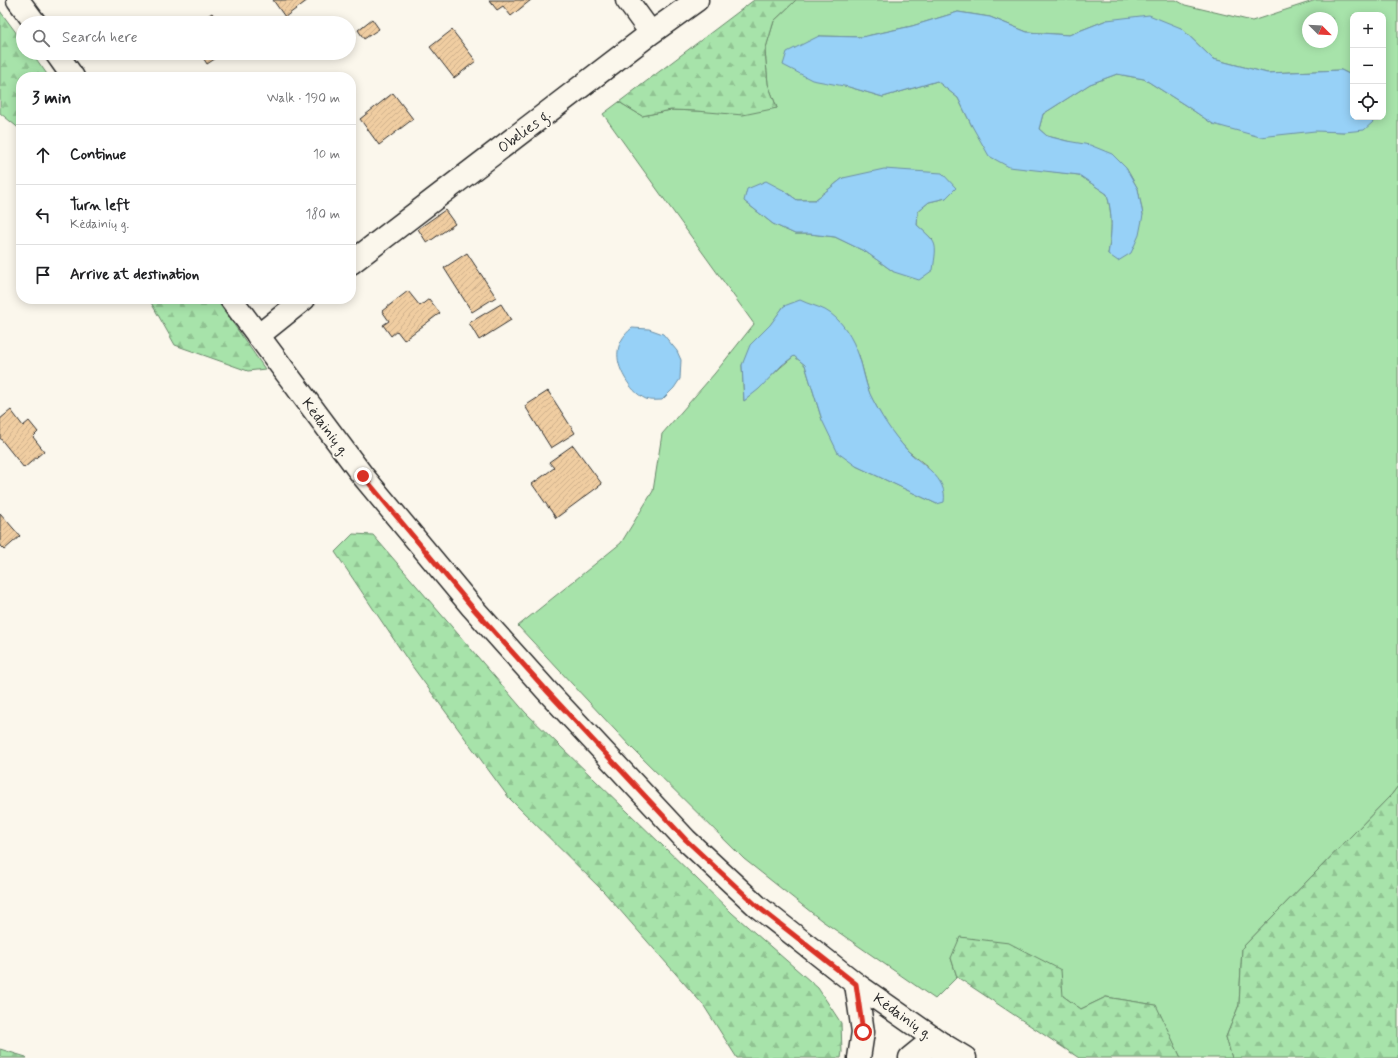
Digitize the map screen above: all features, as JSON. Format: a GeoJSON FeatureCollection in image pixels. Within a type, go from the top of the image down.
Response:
{"type":"FeatureCollection","features":[{"type":"Feature","properties":{"kind":"main road"},"geometry":{"type":"LineString","coordinates":[[18,0],[30,16]]}},
{"type":"Feature","properties":{"kind":"main road"},"geometry":{"type":"LineString","coordinates":[[627,0],[652,33]]}},
{"type":"Feature","properties":{"kind":"main road","name":"Obelies g."},"geometry":{"type":"LineString","coordinates":[[356,259],[697,0]]}},
{"type":"Feature","properties":{"kind":"main road"},"geometry":{"type":"LineString","coordinates":[[61,60],[69,72]]}},
{"type":"Feature","properties":{"kind":"main road","name":"Kėdainių g."},"geometry":{"type":"LineString","coordinates":[[235,304],[363,476],[472,607],[548,692],[686,840],[757,906],[856,984],[943,1051],[965,1058]]}},
{"type":"Feature","properties":{"kind":"main road"},"geometry":{"type":"LineString","coordinates":[[258,336],[298,304]]}},
{"type":"Feature","properties":{"kind":"main road"},"geometry":{"type":"LineString","coordinates":[[856,984],[863,1032],[859,1058]]}},
{"type":"Feature","properties":{"kind":"main road"},"geometry":{"type":"LineString","coordinates":[[910,1058],[921,1049],[943,1051]]}},
{"type":"Feature","properties":{"kind":"green space"},"geometry":{"type":"Polygon","coordinates":[[[754,0],[796,0],[774,21],[765,51],[768,84],[777,108],[743,115],[671,110],[642,116],[619,102],[754,0]]]}},
{"type":"Feature","properties":{"kind":"green space"},"geometry":{"type":"Polygon","coordinates":[[[796,0],[1176,0],[1185,5],[1252,21],[1316,0],[1398,0],[1398,786],[1392,794],[1242,948],[1239,1005],[1226,1037],[1232,1058],[1181,1058],[1155,1005],[1106,997],[1081,1009],[1063,996],[951,958],[957,977],[935,999],[821,920],[744,859],[630,746],[518,626],[621,543],[653,491],[662,434],[715,373],[754,324],[603,114],[619,102],[642,116],[671,110],[696,111],[777,108],[768,84],[765,51],[774,21],[796,0]],[[958,12],[912,26],[862,37],[819,36],[849,87],[883,97],[937,81],[958,98],[972,126],[1048,171],[1079,175],[1107,194],[1111,224],[1108,254],[1143,215],[1138,189],[1126,168],[1067,141],[1047,136],[1039,129],[1043,114],[1090,84],[1117,74],[1144,79],[1213,124],[1345,132],[1373,122],[1373,120],[1386,120],[1386,12],[1350,12],[1350,74],[1341,70],[1267,73],[1213,59],[1181,28],[1107,20],[1069,35],[1027,32],[990,17],[958,12]],[[843,178],[815,200],[797,200],[783,190],[744,201],[773,224],[795,234],[835,237],[866,252],[894,272],[933,240],[917,225],[918,211],[929,202],[946,198],[843,178]],[[784,306],[742,365],[744,401],[794,356],[805,365],[822,420],[856,466],[937,504],[927,466],[908,451],[888,428],[869,393],[859,355],[784,306]]]}},
{"type":"Feature","properties":{"kind":"green space"},"geometry":{"type":"Polygon","coordinates":[[[0,11],[16,33],[16,60],[37,60],[45,72],[16,72],[16,126],[0,113],[0,11]]]}},
{"type":"Feature","properties":{"kind":"green space"},"geometry":{"type":"Polygon","coordinates":[[[152,304],[220,304],[265,369],[248,371],[175,345],[152,304]]]}},
{"type":"Feature","properties":{"kind":"green space"},"geometry":{"type":"Polygon","coordinates":[[[353,534],[373,535],[525,712],[732,913],[818,988],[841,1023],[841,1058],[737,1058],[704,1006],[604,892],[509,798],[409,662],[335,552],[353,534]]]}},
{"type":"Feature","properties":{"kind":"green space"},"geometry":{"type":"Polygon","coordinates":[[[1398,786],[1398,1058],[1232,1058],[1226,1037],[1239,1005],[1242,948],[1392,794],[1398,786]]]}},
{"type":"Feature","properties":{"kind":"green space"},"geometry":{"type":"Polygon","coordinates":[[[960,937],[1009,943],[1061,970],[1063,996],[1081,1009],[1106,997],[1156,1005],[1181,1058],[1079,1058],[957,977],[951,958],[960,937]]]}},
{"type":"Feature","properties":{"kind":"green space"},"geometry":{"type":"Polygon","coordinates":[[[0,1049],[26,1057],[27,1058],[0,1058],[0,1049]]]}},
{"type":"Feature","properties":{"kind":"water"},"geometry":{"type":"Polygon","coordinates":[[[958,12],[990,17],[1027,32],[1069,35],[1107,20],[1149,15],[1181,28],[1213,59],[1267,73],[1341,70],[1350,74],[1350,120],[1373,120],[1373,122],[1364,130],[1345,132],[1315,131],[1260,137],[1213,124],[1144,79],[1117,74],[1090,84],[1043,114],[1039,129],[1047,136],[1090,145],[1112,154],[1126,168],[1138,189],[1143,215],[1139,235],[1131,253],[1118,261],[1108,254],[1111,224],[1107,194],[1079,175],[1009,167],[989,156],[958,98],[937,81],[883,97],[849,87],[812,80],[783,65],[787,52],[819,36],[862,37],[912,26],[958,12]]]}},
{"type":"Feature","properties":{"kind":"water"},"geometry":{"type":"Polygon","coordinates":[[[884,169],[942,173],[956,188],[946,198],[929,202],[918,211],[917,225],[929,236],[935,248],[933,270],[919,280],[894,272],[866,252],[835,237],[795,234],[773,224],[744,201],[747,189],[766,181],[783,190],[797,200],[815,200],[843,178],[884,169]]]}},
{"type":"Feature","properties":{"kind":"water"},"geometry":{"type":"Polygon","coordinates":[[[800,300],[831,314],[842,324],[857,350],[868,389],[882,416],[907,450],[938,479],[942,485],[944,502],[937,504],[856,466],[838,453],[822,420],[805,365],[794,356],[782,365],[759,389],[744,401],[742,365],[750,345],[770,325],[784,306],[800,300]]]}},
{"type":"Feature","properties":{"kind":"water"},"geometry":{"type":"Polygon","coordinates":[[[632,328],[649,329],[663,334],[677,351],[681,360],[680,379],[674,388],[662,400],[648,400],[640,395],[629,385],[621,371],[618,358],[619,345],[626,333],[632,328]]]}},
{"type":"Feature","properties":{"kind":"building"},"geometry":{"type":"Polygon","coordinates":[[[273,0],[308,0],[286,16],[284,16],[273,0]]]}},
{"type":"Feature","properties":{"kind":"building"},"geometry":{"type":"Polygon","coordinates":[[[489,0],[531,0],[511,16],[503,6],[497,10],[489,0]]]}},
{"type":"Feature","properties":{"kind":"building"},"geometry":{"type":"Polygon","coordinates":[[[372,19],[379,29],[364,39],[358,30],[372,19]]]}},
{"type":"Feature","properties":{"kind":"building"},"geometry":{"type":"Polygon","coordinates":[[[452,30],[476,61],[454,78],[430,47],[452,30]]]}},
{"type":"Feature","properties":{"kind":"building"},"geometry":{"type":"Polygon","coordinates":[[[204,60],[213,60],[207,64],[204,60]]]}},
{"type":"Feature","properties":{"kind":"building"},"geometry":{"type":"Polygon","coordinates":[[[393,93],[413,119],[379,145],[360,119],[393,93]]]}},
{"type":"Feature","properties":{"kind":"building"},"geometry":{"type":"Polygon","coordinates":[[[445,210],[455,224],[427,243],[418,229],[445,210]]]}},
{"type":"Feature","properties":{"kind":"building"},"geometry":{"type":"Polygon","coordinates":[[[467,253],[496,297],[472,312],[444,268],[467,253]]]}},
{"type":"Feature","properties":{"kind":"building"},"geometry":{"type":"Polygon","coordinates":[[[408,291],[420,306],[429,299],[440,313],[404,340],[397,331],[391,336],[383,325],[389,321],[382,311],[408,291]]]}},
{"type":"Feature","properties":{"kind":"building"},"geometry":{"type":"Polygon","coordinates":[[[501,304],[511,320],[479,340],[469,323],[501,304]]]}},
{"type":"Feature","properties":{"kind":"building"},"geometry":{"type":"Polygon","coordinates":[[[548,391],[575,433],[551,448],[525,406],[548,391]]]}},
{"type":"Feature","properties":{"kind":"building"},"geometry":{"type":"Polygon","coordinates":[[[11,410],[23,426],[29,421],[38,432],[33,437],[44,451],[24,468],[0,438],[0,419],[11,410]]]}},
{"type":"Feature","properties":{"kind":"building"},"geometry":{"type":"Polygon","coordinates":[[[573,445],[602,484],[556,518],[532,484],[554,468],[549,462],[573,445]]]}},
{"type":"Feature","properties":{"kind":"building"},"geometry":{"type":"Polygon","coordinates":[[[0,513],[20,536],[4,550],[0,546],[0,513]]]}},
{"type":"Feature","properties":{"kind":"route"},"geometry":{"type":"LineString","coordinates":[[363,476],[472,607],[548,692],[686,840],[757,906],[856,984],[863,1032]]}}]}
